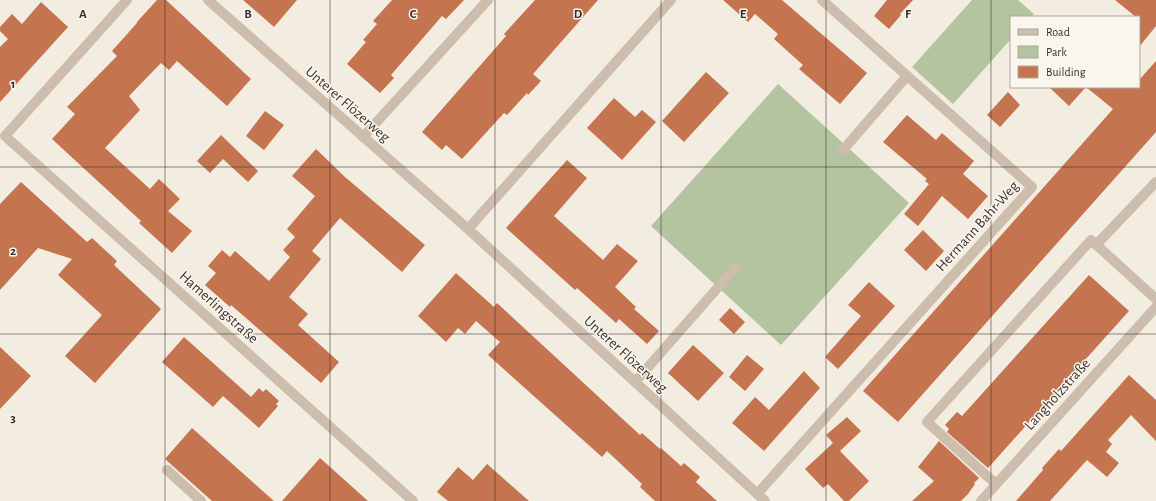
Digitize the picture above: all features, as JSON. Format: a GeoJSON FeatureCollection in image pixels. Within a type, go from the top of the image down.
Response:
{"type":"FeatureCollection","features":[{"type":"Feature","properties":{"kind":"street","name":"Hamerlingstraße"},"geometry":{"type":"LineString","coordinates":[[127,0],[2,134],[413,501]]}},
{"type":"Feature","properties":{"kind":"street","name":"Unterer Flözerweg"},"geometry":{"type":"LineString","coordinates":[[208,0],[468,229],[765,501]]}},
{"type":"Feature","properties":{"kind":"street"},"geometry":{"type":"LineString","coordinates":[[364,137],[488,0]]}},
{"type":"Feature","properties":{"kind":"street"},"geometry":{"type":"LineString","coordinates":[[468,229],[671,0]]}},
{"type":"Feature","properties":{"kind":"street","name":"Hermann Bahr-Weg"},"geometry":{"type":"LineString","coordinates":[[756,494],[1032,187],[822,0]]}},
{"type":"Feature","properties":{"kind":"street"},"geometry":{"type":"LineString","coordinates":[[843,150],[907,76]]}},
{"type":"Feature","properties":{"kind":"street"},"geometry":{"type":"LineString","coordinates":[[1096,245],[1156,182]]}},
{"type":"Feature","properties":{"kind":"street"},"geometry":{"type":"LineString","coordinates":[[996,484],[927,422],[1091,240],[1156,299]]}},
{"type":"Feature","properties":{"kind":"street"},"geometry":{"type":"LineString","coordinates":[[635,382],[735,268]]}},
{"type":"Feature","properties":{"kind":"street","name":"Langholzstraße"},"geometry":{"type":"LineString","coordinates":[[981,501],[1156,308]]}},
{"type":"Feature","properties":{"kind":"street"},"geometry":{"type":"LineString","coordinates":[[167,470],[201,501]]}},
{"type":"Feature","properties":{"kind":"green space"},"geometry":{"type":"Polygon","coordinates":[[[972,0],[1018,0],[1034,14],[1032,16],[1010,16],[1010,40],[953,104],[912,67],[972,0]]]}},
{"type":"Feature","properties":{"kind":"green space"},"geometry":{"type":"Polygon","coordinates":[[[778,84],[909,203],[781,345],[651,226],[778,84]]]}},
{"type":"Feature","properties":{"kind":"building"},"geometry":{"type":"Polygon","coordinates":[[[157,0],[166,0],[251,79],[227,106],[177,61],[169,70],[161,63],[129,96],[140,110],[105,148],[150,189],[159,179],[180,199],[168,211],[192,231],[172,253],[139,223],[141,221],[52,139],[75,114],[67,107],[117,56],[112,51],[157,0]]]}},
{"type":"Feature","properties":{"kind":"building"},"geometry":{"type":"Polygon","coordinates":[[[243,0],[297,0],[274,27],[243,0]]]}},
{"type":"Feature","properties":{"kind":"building"},"geometry":{"type":"Polygon","coordinates":[[[392,0],[464,0],[446,19],[442,16],[391,75],[394,78],[380,93],[347,64],[366,42],[363,40],[377,24],[373,21],[392,0]]]}},
{"type":"Feature","properties":{"kind":"building"},"geometry":{"type":"Polygon","coordinates":[[[535,0],[598,0],[533,74],[541,81],[528,95],[527,93],[507,115],[504,113],[462,159],[446,145],[442,150],[422,132],[506,36],[504,34],[535,0]]]}},
{"type":"Feature","properties":{"kind":"building"},"geometry":{"type":"Polygon","coordinates":[[[723,0],[782,0],[867,73],[840,104],[799,69],[803,65],[774,39],[778,34],[755,14],[748,22],[723,0]]]}},
{"type":"Feature","properties":{"kind":"building"},"geometry":{"type":"Polygon","coordinates":[[[887,0],[913,0],[889,29],[874,16],[887,0]]]}},
{"type":"Feature","properties":{"kind":"building"},"geometry":{"type":"Polygon","coordinates":[[[1115,0],[1156,0],[1156,26],[1140,46],[1140,16],[1135,16],[1115,0]]]}},
{"type":"Feature","properties":{"kind":"building"},"geometry":{"type":"Polygon","coordinates":[[[41,2],[68,27],[0,102],[0,47],[8,39],[0,31],[0,27],[12,14],[22,24],[41,2]]]}},
{"type":"Feature","properties":{"kind":"building"},"geometry":{"type":"Polygon","coordinates":[[[1156,61],[1156,132],[898,422],[863,391],[1113,109],[1087,88],[1140,88],[1140,79],[1156,61]]]}},
{"type":"Feature","properties":{"kind":"building"},"geometry":{"type":"Polygon","coordinates":[[[706,72],[729,93],[684,142],[662,121],[706,72]]]}},
{"type":"Feature","properties":{"kind":"building"},"geometry":{"type":"Polygon","coordinates":[[[1050,88],[1085,88],[1069,106],[1050,88]]]}},
{"type":"Feature","properties":{"kind":"building"},"geometry":{"type":"Polygon","coordinates":[[[1008,92],[1020,105],[1000,127],[987,115],[1008,92]]]}},
{"type":"Feature","properties":{"kind":"building"},"geometry":{"type":"Polygon","coordinates":[[[614,98],[635,117],[642,110],[656,122],[622,160],[587,128],[614,98]]]}},
{"type":"Feature","properties":{"kind":"building"},"geometry":{"type":"Polygon","coordinates":[[[265,111],[284,125],[264,150],[246,136],[265,111]]]}},
{"type":"Feature","properties":{"kind":"building"},"geometry":{"type":"Polygon","coordinates":[[[907,115],[936,140],[942,133],[974,161],[963,174],[988,196],[968,219],[942,196],[918,226],[904,214],[929,184],[925,181],[927,179],[883,142],[907,115]]]}},
{"type":"Feature","properties":{"kind":"building"},"geometry":{"type":"Polygon","coordinates":[[[221,135],[258,171],[248,182],[223,159],[210,173],[197,161],[221,135]]]}},
{"type":"Feature","properties":{"kind":"building"},"geometry":{"type":"Polygon","coordinates":[[[316,149],[345,177],[425,245],[402,272],[340,218],[312,251],[321,259],[289,297],[308,314],[298,325],[339,362],[321,383],[231,305],[230,307],[205,285],[216,273],[208,266],[222,250],[230,257],[235,251],[269,281],[290,257],[283,250],[295,237],[287,229],[315,196],[292,176],[316,149]]]}},
{"type":"Feature","properties":{"kind":"building"},"geometry":{"type":"Polygon","coordinates":[[[567,160],[587,178],[554,216],[603,260],[617,244],[638,261],[615,287],[636,307],[634,309],[659,331],[647,344],[619,319],[616,323],[577,288],[575,290],[506,228],[567,160]]]}},
{"type":"Feature","properties":{"kind":"building"},"geometry":{"type":"Polygon","coordinates":[[[21,182],[87,242],[92,238],[117,261],[114,265],[161,309],[95,383],[65,356],[102,315],[58,275],[72,259],[38,248],[0,290],[0,204],[21,182]]]}},
{"type":"Feature","properties":{"kind":"building"},"geometry":{"type":"Polygon","coordinates":[[[923,230],[944,251],[926,271],[904,250],[923,230]]]}},
{"type":"Feature","properties":{"kind":"building"},"geometry":{"type":"Polygon","coordinates":[[[456,273],[494,307],[497,303],[640,435],[642,433],[681,466],[684,463],[700,477],[696,482],[717,501],[655,501],[640,487],[642,484],[607,451],[602,457],[488,355],[500,342],[476,321],[465,334],[458,328],[446,342],[418,316],[456,273]]]}},
{"type":"Feature","properties":{"kind":"building"},"geometry":{"type":"Polygon","coordinates":[[[1089,275],[1129,311],[988,468],[947,432],[949,429],[945,425],[957,412],[962,416],[1089,275]]]}},
{"type":"Feature","properties":{"kind":"building"},"geometry":{"type":"Polygon","coordinates":[[[869,282],[895,306],[838,369],[825,357],[861,316],[848,305],[869,282]]]}},
{"type":"Feature","properties":{"kind":"building"},"geometry":{"type":"Polygon","coordinates":[[[730,308],[745,322],[734,334],[719,320],[730,308]]]}},
{"type":"Feature","properties":{"kind":"building"},"geometry":{"type":"Polygon","coordinates":[[[184,337],[251,397],[259,388],[263,392],[266,389],[279,401],[276,404],[278,406],[259,428],[223,396],[213,407],[162,362],[184,337]]]}},
{"type":"Feature","properties":{"kind":"building"},"geometry":{"type":"Polygon","coordinates":[[[693,345],[724,373],[698,401],[668,373],[693,345]]]}},
{"type":"Feature","properties":{"kind":"building"},"geometry":{"type":"Polygon","coordinates":[[[0,347],[31,376],[0,409],[0,347]]]}},
{"type":"Feature","properties":{"kind":"building"},"geometry":{"type":"Polygon","coordinates":[[[747,355],[764,369],[745,391],[729,377],[747,355]]]}},
{"type":"Feature","properties":{"kind":"building"},"geometry":{"type":"Polygon","coordinates":[[[804,371],[820,388],[764,451],[732,423],[755,397],[769,410],[804,371]]]}},
{"type":"Feature","properties":{"kind":"building"},"geometry":{"type":"Polygon","coordinates":[[[1129,375],[1156,400],[1156,441],[1131,415],[1108,440],[1112,444],[1106,452],[1119,463],[1107,477],[1087,460],[1050,501],[1016,501],[1059,449],[1061,451],[1129,375]]]}},
{"type":"Feature","properties":{"kind":"building"},"geometry":{"type":"Polygon","coordinates":[[[847,417],[861,431],[840,451],[869,481],[849,501],[844,501],[828,484],[823,488],[805,469],[833,443],[826,435],[847,417]]]}},
{"type":"Feature","properties":{"kind":"building"},"geometry":{"type":"Polygon","coordinates":[[[192,428],[274,501],[212,501],[165,459],[192,428]]]}},
{"type":"Feature","properties":{"kind":"building"},"geometry":{"type":"Polygon","coordinates":[[[939,441],[979,478],[961,501],[912,501],[934,481],[918,467],[939,441]]]}},
{"type":"Feature","properties":{"kind":"building"},"geometry":{"type":"Polygon","coordinates":[[[320,458],[368,501],[282,501],[320,458]]]}},
{"type":"Feature","properties":{"kind":"building"},"geometry":{"type":"Polygon","coordinates":[[[487,464],[529,501],[448,501],[437,492],[458,467],[473,480],[487,464]]]}}]}
